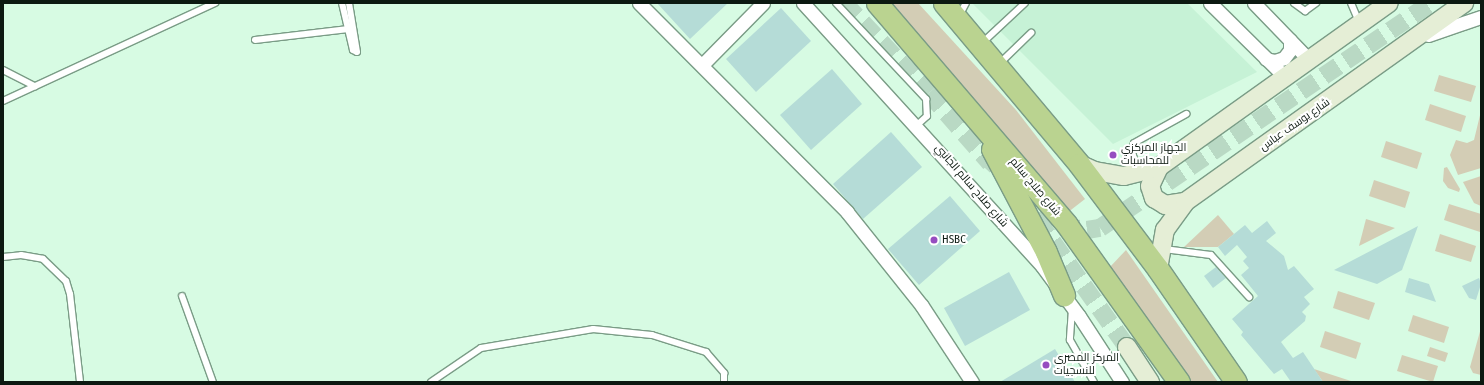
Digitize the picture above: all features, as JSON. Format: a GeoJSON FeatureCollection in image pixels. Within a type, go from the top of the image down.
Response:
{"type":"FeatureCollection","features":[{"type":"Feature","properties":{"kind":"highway","name":"شارع صلاح سالم"},"geometry":{"type":"LineString","coordinates":[[877,3],[974,115],[1084,248],[1179,382]]}},
{"type":"Feature","properties":{"kind":"highway"},"geometry":{"type":"LineString","coordinates":[[956,8],[980,45],[1159,259],[1236,382]]}},
{"type":"Feature","properties":{"kind":"highway"},"geometry":{"type":"LineString","coordinates":[[974,115],[1046,252],[1068,300]]}},
{"type":"Feature","properties":{"kind":"main road"},"geometry":{"type":"LineString","coordinates":[[1079,164],[1109,174],[1138,174],[1159,167],[1388,3]]}},
{"type":"Feature","properties":{"kind":"main road","name":"شارع يوسف عباس"},"geometry":{"type":"LineString","coordinates":[[1159,259],[1165,230],[1185,202],[1415,40],[1464,3]]}},
{"type":"Feature","properties":{"kind":"main road"},"geometry":{"type":"LineString","coordinates":[[1159,167],[1150,186],[1154,198],[1166,205],[1185,202]]}},
{"type":"Feature","properties":{"kind":"main road"},"geometry":{"type":"LineString","coordinates":[[1127,347],[1150,382]]}},
{"type":"Feature","properties":{"kind":"street"},"geometry":{"type":"LineString","coordinates":[[639,3],[806,168],[862,229],[922,306],[972,382]]}},
{"type":"Feature","properties":{"kind":"street"},"geometry":{"type":"LineString","coordinates":[[702,65],[763,3]]}},
{"type":"Feature","properties":{"kind":"street","name":"شارع صلاح سالم الجانبي"},"geometry":{"type":"LineString","coordinates":[[804,3],[917,125],[1068,300],[1122,382]]}},
{"type":"Feature","properties":{"kind":"street"},"geometry":{"type":"LineString","coordinates":[[1210,3],[1285,77]]}},
{"type":"Feature","properties":{"kind":"street"},"geometry":{"type":"LineString","coordinates":[[1254,3],[1309,60]]}},
{"type":"Feature","properties":{"kind":"street"},"geometry":{"type":"LineString","coordinates":[[1415,40],[1481,17]]}},
{"type":"Feature","properties":{"kind":"street"},"geometry":{"type":"LineString","coordinates":[[1266,59],[1275,61],[1284,58],[1290,50],[1290,40]]}},
{"type":"Feature","properties":{"kind":"lane"},"geometry":{"type":"LineString","coordinates":[[3,101],[215,3]]}},
{"type":"Feature","properties":{"kind":"lane"},"geometry":{"type":"LineString","coordinates":[[342,3],[353,51],[357,52],[349,3]]}},
{"type":"Feature","properties":{"kind":"lane"},"geometry":{"type":"LineString","coordinates":[[836,3],[926,99],[927,116],[917,125]]}},
{"type":"Feature","properties":{"kind":"lane"},"geometry":{"type":"LineString","coordinates":[[980,45],[1025,3]]}},
{"type":"Feature","properties":{"kind":"lane"},"geometry":{"type":"LineString","coordinates":[[1294,3],[1305,11],[1316,3]]}},
{"type":"Feature","properties":{"kind":"lane"},"geometry":{"type":"LineString","coordinates":[[1351,3],[1360,23]]}},
{"type":"Feature","properties":{"kind":"lane"},"geometry":{"type":"LineString","coordinates":[[255,40],[348,29]]}},
{"type":"Feature","properties":{"kind":"lane"},"geometry":{"type":"LineString","coordinates":[[998,65],[1031,33]]}},
{"type":"Feature","properties":{"kind":"lane"},"geometry":{"type":"LineString","coordinates":[[3,70],[35,86]]}},
{"type":"Feature","properties":{"kind":"lane"},"geometry":{"type":"LineString","coordinates":[[1138,174],[1132,151],[1134,143],[1186,114]]}},
{"type":"Feature","properties":{"kind":"lane"},"geometry":{"type":"LineString","coordinates":[[3,257],[22,255],[43,259],[66,281],[70,294],[80,382]]}},
{"type":"Feature","properties":{"kind":"lane"},"geometry":{"type":"LineString","coordinates":[[1159,259],[1211,255],[1249,297]]}},
{"type":"Feature","properties":{"kind":"lane"},"geometry":{"type":"LineString","coordinates":[[182,296],[213,382]]}},
{"type":"Feature","properties":{"kind":"lane"},"geometry":{"type":"LineString","coordinates":[[1068,300],[1070,340],[1094,382]]}},
{"type":"Feature","properties":{"kind":"lane"},"geometry":{"type":"LineString","coordinates":[[431,382],[481,348],[593,329],[652,335],[706,352],[724,374],[724,382]]}},
{"type":"Feature","properties":{"kind":"shaded area"},"geometry":{"type":"Polygon","coordinates":[[[883,3],[918,3],[1016,110],[1085,199],[1067,213],[883,3]]]}},
{"type":"Feature","properties":{"kind":"shaded area"},"geometry":{"type":"Polygon","coordinates":[[[972,3],[1187,3],[1257,72],[1113,144],[972,3]]]}},
{"type":"Feature","properties":{"kind":"shaded area"},"geometry":{"type":"Polygon","coordinates":[[[1439,75],[1476,86],[1471,102],[1434,91],[1439,75]]]}},
{"type":"Feature","properties":{"kind":"shaded area"},"geometry":{"type":"Polygon","coordinates":[[[1430,104],[1466,116],[1461,132],[1425,120],[1430,104]]]}},
{"type":"Feature","properties":{"kind":"shaded area"},"geometry":{"type":"Polygon","coordinates":[[[1481,111],[1481,168],[1458,175],[1450,155],[1456,140],[1467,143],[1474,140],[1481,111]]]}},
{"type":"Feature","properties":{"kind":"shaded area"},"geometry":{"type":"Polygon","coordinates":[[[1386,141],[1422,153],[1417,169],[1381,157],[1386,141]]]}},
{"type":"Feature","properties":{"kind":"shaded area"},"geometry":{"type":"Polygon","coordinates":[[[1447,167],[1460,189],[1459,192],[1448,188],[1443,181],[1444,168],[1447,167]]]}},
{"type":"Feature","properties":{"kind":"shaded area"},"geometry":{"type":"Polygon","coordinates":[[[1481,176],[1481,206],[1474,203],[1463,182],[1481,176]]]}},
{"type":"Feature","properties":{"kind":"shaded area"},"geometry":{"type":"Polygon","coordinates":[[[1374,180],[1410,192],[1405,208],[1369,196],[1374,180]]]}},
{"type":"Feature","properties":{"kind":"shaded area"},"geometry":{"type":"Polygon","coordinates":[[[1449,204],[1481,214],[1480,232],[1444,220],[1449,204]]]}},
{"type":"Feature","properties":{"kind":"shaded area"},"geometry":{"type":"Polygon","coordinates":[[[1218,215],[1234,234],[1218,247],[1184,247],[1218,215]]]}},
{"type":"Feature","properties":{"kind":"shaded area"},"geometry":{"type":"Polygon","coordinates":[[[1366,219],[1395,228],[1359,246],[1366,219]]]}},
{"type":"Feature","properties":{"kind":"shaded area"},"geometry":{"type":"Polygon","coordinates":[[[1440,234],[1476,246],[1471,262],[1435,251],[1440,234]]]}},
{"type":"Feature","properties":{"kind":"shaded area"},"geometry":{"type":"Polygon","coordinates":[[[1126,250],[1218,382],[1187,382],[1109,268],[1126,250]]]}},
{"type":"Feature","properties":{"kind":"shaded area"},"geometry":{"type":"Polygon","coordinates":[[[1338,291],[1375,303],[1369,320],[1333,308],[1338,291]]]}},
{"type":"Feature","properties":{"kind":"shaded area"},"geometry":{"type":"Polygon","coordinates":[[[1413,315],[1449,327],[1444,343],[1408,331],[1413,315]]]}},
{"type":"Feature","properties":{"kind":"shaded area"},"geometry":{"type":"Polygon","coordinates":[[[1481,328],[1481,375],[1473,373],[1470,367],[1481,328]]]}},
{"type":"Feature","properties":{"kind":"shaded area"},"geometry":{"type":"Polygon","coordinates":[[[1325,331],[1361,343],[1356,359],[1320,347],[1325,331]]]}},
{"type":"Feature","properties":{"kind":"shaded area"},"geometry":{"type":"Polygon","coordinates":[[[1430,347],[1448,353],[1445,362],[1427,356],[1430,347]]]}},
{"type":"Feature","properties":{"kind":"shaded area"},"geometry":{"type":"Polygon","coordinates":[[[1402,355],[1438,366],[1433,382],[1397,371],[1402,355]]]}},
{"type":"Feature","properties":{"kind":"shaded area"},"geometry":{"type":"Polygon","coordinates":[[[1314,369],[1354,382],[1323,382],[1314,369]]]}},
{"type":"Feature","properties":{"kind":"building"},"geometry":{"type":"Polygon","coordinates":[[[657,3],[728,3],[690,39],[657,3]]]}},
{"type":"Feature","properties":{"kind":"building"},"geometry":{"type":"Polygon","coordinates":[[[781,8],[811,41],[756,92],[726,59],[781,8]]]}},
{"type":"Feature","properties":{"kind":"building"},"geometry":{"type":"Polygon","coordinates":[[[832,69],[862,104],[811,150],[780,115],[832,69]]]}},
{"type":"Feature","properties":{"kind":"building"},"geometry":{"type":"Polygon","coordinates":[[[891,132],[922,167],[863,219],[833,184],[891,132]]]}},
{"type":"Feature","properties":{"kind":"building","name":"HSBC"},"geometry":{"type":"Polygon","coordinates":[[[950,196],[980,231],[919,285],[888,249],[950,196]]]}},
{"type":"Feature","properties":{"kind":"building"},"geometry":{"type":"Polygon","coordinates":[[[1267,221],[1276,233],[1266,241],[1284,256],[1288,270],[1294,266],[1314,289],[1304,297],[1310,304],[1302,312],[1306,316],[1305,321],[1281,342],[1293,358],[1303,352],[1323,382],[1291,382],[1282,369],[1274,374],[1241,335],[1243,332],[1232,319],[1258,296],[1241,275],[1249,268],[1243,261],[1247,257],[1237,245],[1225,256],[1218,247],[1245,225],[1252,233],[1267,221]]]}},
{"type":"Feature","properties":{"kind":"building"},"geometry":{"type":"Polygon","coordinates":[[[1418,226],[1402,270],[1377,284],[1334,270],[1418,226]]]}},
{"type":"Feature","properties":{"kind":"building"},"geometry":{"type":"Polygon","coordinates":[[[1216,267],[1226,278],[1213,288],[1204,276],[1216,267]]]}},
{"type":"Feature","properties":{"kind":"building"},"geometry":{"type":"Polygon","coordinates":[[[1009,272],[1030,310],[965,346],[944,308],[1009,272]]]}},
{"type":"Feature","properties":{"kind":"building"},"geometry":{"type":"Polygon","coordinates":[[[1409,278],[1429,284],[1436,302],[1405,292],[1409,278]]]}},
{"type":"Feature","properties":{"kind":"building"},"geometry":{"type":"Polygon","coordinates":[[[1479,278],[1481,284],[1476,300],[1469,298],[1462,286],[1479,278]]]}},
{"type":"Feature","properties":{"kind":"building","name":"المركز المصرى للنسجيات"},"geometry":{"type":"Polygon","coordinates":[[[1055,349],[1075,382],[1000,382],[1055,349]]]}},
{"type":"Feature","properties":{"kind":"tunnel"},"geometry":{"type":"LineString","coordinates":[[844,3],[929,93],[990,163]]}},
{"type":"Feature","properties":{"kind":"tunnel"},"geometry":{"type":"LineString","coordinates":[[983,154],[1061,226],[1087,230],[1100,228],[1431,3]]}},
{"type":"Feature","properties":{"kind":"tunnel"},"geometry":{"type":"LineString","coordinates":[[1037,220],[1127,347]]}},
{"type":"Feature","properties":{"kind":"place","name":"الجهاز المركزي للمحاسبات"},"geometry":{"type":"Point","coordinates":[1113,155]}},
{"type":"Feature","properties":{"kind":"place","name":"HSBC"},"geometry":{"type":"Point","coordinates":[934,240]}},
{"type":"Feature","properties":{"kind":"place","name":"المركز المصرى للنسجيات"},"geometry":{"type":"Point","coordinates":[1046,365]}}]}
